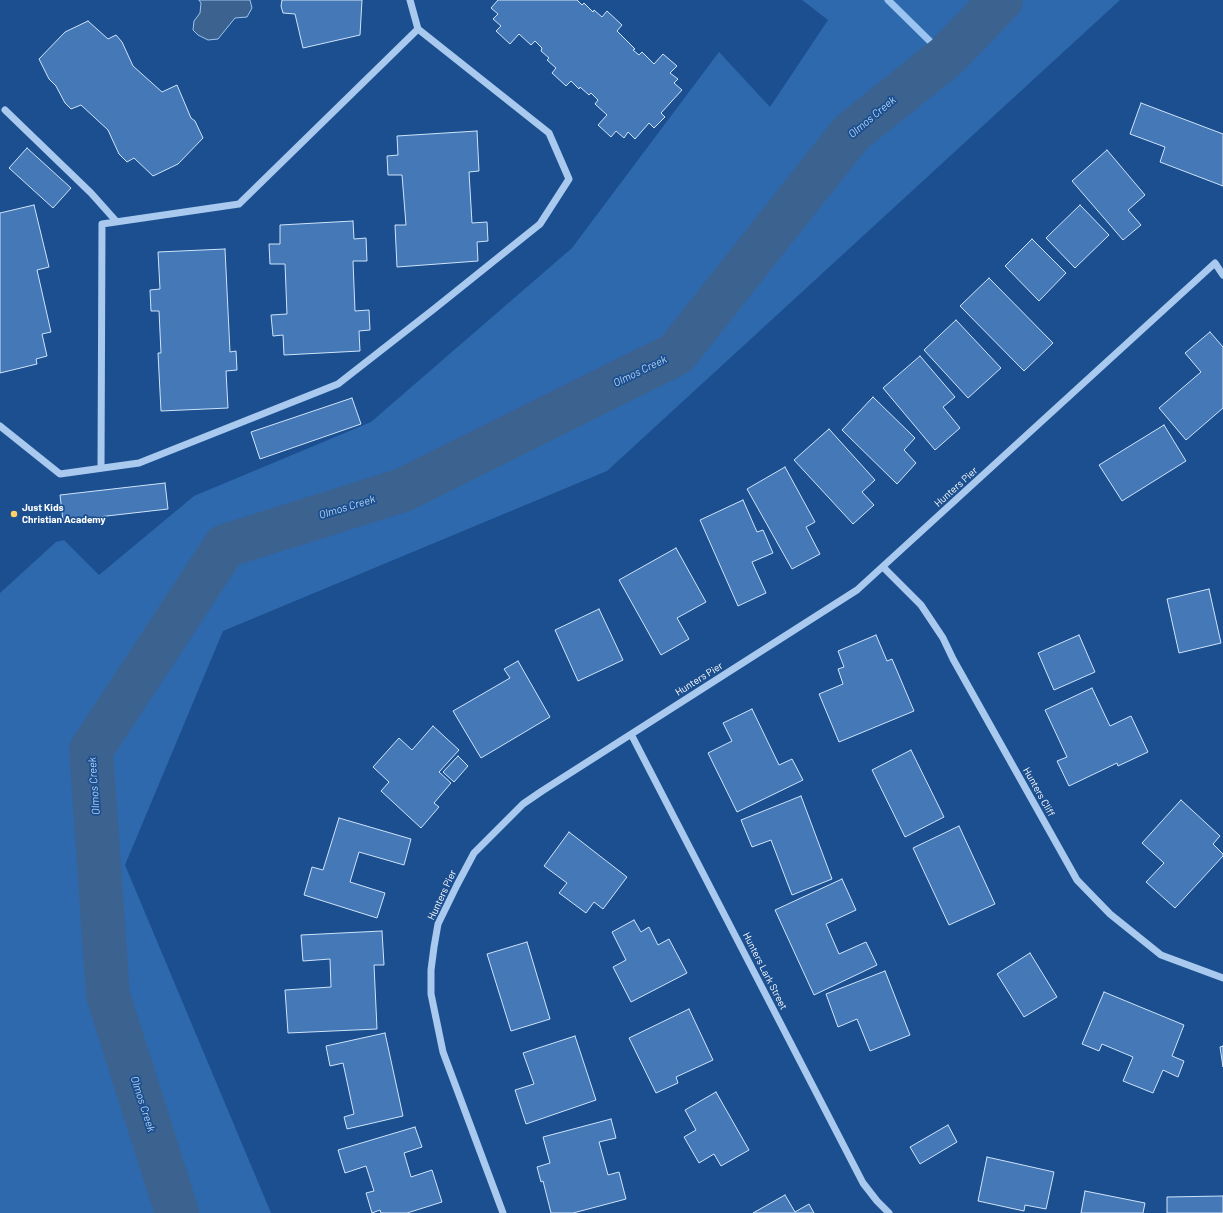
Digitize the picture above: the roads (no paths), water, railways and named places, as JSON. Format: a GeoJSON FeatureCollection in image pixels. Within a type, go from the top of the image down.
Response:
{"type":"FeatureCollection","features":[{"type":"Feature","properties":{"kind":"street"},"geometry":{"type":"LineString","coordinates":[[0,426],[60,474],[140,463],[338,384],[540,224],[569,179],[548,133],[418,29],[410,0]]}},
{"type":"Feature","properties":{"kind":"street"},"geometry":{"type":"LineString","coordinates":[[101,468],[102,224],[239,204],[418,29]]}},
{"type":"Feature","properties":{"kind":"street"},"geometry":{"type":"LineString","coordinates":[[5,110],[91,194],[116,221]]}},
{"type":"Feature","properties":{"kind":"street","name":"Hunters Pier"},"geometry":{"type":"LineString","coordinates":[[503,1213],[443,1052],[431,994],[431,970],[438,924],[474,853],[523,804],[542,790],[857,590],[1215,264],[1223,275]]}},
{"type":"Feature","properties":{"kind":"street","name":"Hunters Cliff"},"geometry":{"type":"LineString","coordinates":[[883,567],[921,605],[943,638],[957,666],[1077,880],[1110,914],[1161,955],[1223,978]]}},
{"type":"Feature","properties":{"kind":"street","name":"Hunters Lark Street"},"geometry":{"type":"LineString","coordinates":[[631,734],[863,1183],[877,1201],[889,1213]]}},
{"type":"Feature","properties":{"kind":"waterway"},"geometry":{"type":"LineString","coordinates":[[888,0],[946,57]]}},
{"type":"Feature","properties":{"kind":"waterway","name":"Olmos Creek"},"geometry":{"type":"LineString","coordinates":[[177,1213],[108,995],[91,750],[225,546],[403,490],[676,354],[851,133],[946,57],[1001,0]]}},
{"type":"Feature","properties":{"kind":"place","name":"Just Kids Christian Academy"},"geometry":{"type":"Point","coordinates":[14,514]}}]}
